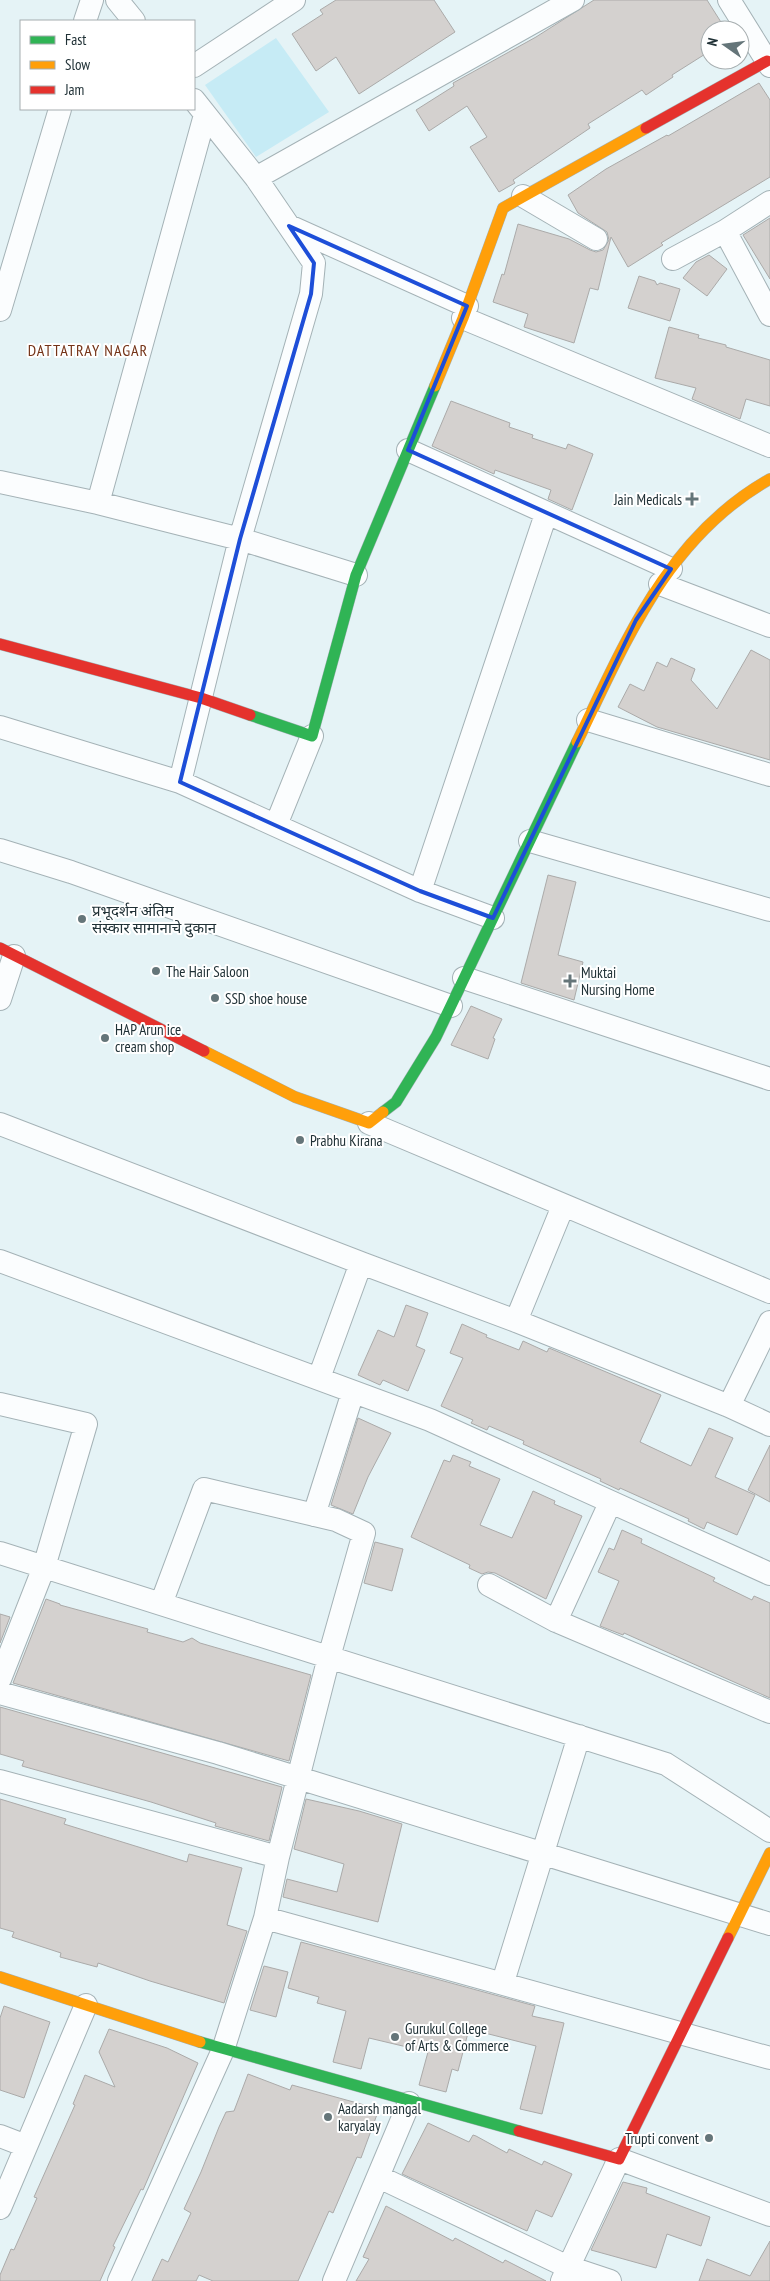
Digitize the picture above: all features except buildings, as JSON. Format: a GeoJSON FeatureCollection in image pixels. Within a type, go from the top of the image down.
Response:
{"type":"FeatureCollection","features":[{"type":"Feature","properties":{"kind":"street"},"geometry":{"type":"LineString","coordinates":[[85,20],[92,0]]}},
{"type":"Feature","properties":{"kind":"street"},"geometry":{"type":"LineString","coordinates":[[117,0],[133,20]]}},
{"type":"Feature","properties":{"kind":"street"},"geometry":{"type":"LineString","coordinates":[[195,65],[294,0]]}},
{"type":"Feature","properties":{"kind":"street"},"geometry":{"type":"LineString","coordinates":[[256,178],[573,0]]}},
{"type":"Feature","properties":{"kind":"street"},"geometry":{"type":"LineString","coordinates":[[276,826],[312,736],[356,575],[465,312],[503,208],[768,64],[728,0]]}},
{"type":"Feature","properties":{"kind":"street"},"geometry":{"type":"LineString","coordinates":[[180,782],[240,539],[311,294],[314,264],[256,178],[199,107]]}},
{"type":"Feature","properties":{"kind":"street"},"geometry":{"type":"LineString","coordinates":[[98,503],[199,107]]}},
{"type":"Feature","properties":{"kind":"street"},"geometry":{"type":"LineString","coordinates":[[0,310],[60,110]]}},
{"type":"Feature","properties":{"kind":"street"},"geometry":{"type":"LineString","coordinates":[[523,196],[596,239]]}},
{"type":"Feature","properties":{"kind":"street"},"geometry":{"type":"LineString","coordinates":[[673,258],[725,231],[770,202]]}},
{"type":"Feature","properties":{"kind":"street"},"geometry":{"type":"LineString","coordinates":[[289,226],[465,312],[770,446]]}},
{"type":"Feature","properties":{"kind":"street"},"geometry":{"type":"LineString","coordinates":[[725,231],[770,315]]}},
{"type":"Feature","properties":{"kind":"street"},"geometry":{"type":"LineString","coordinates":[[408,450],[546,514],[665,577],[770,626]]}},
{"type":"Feature","properties":{"kind":"street"},"geometry":{"type":"LineString","coordinates":[[369,1123],[396,1102],[436,1037],[636,620],[665,577],[700,531],[721,511],[770,479]]}},
{"type":"Feature","properties":{"kind":"street"},"geometry":{"type":"LineString","coordinates":[[0,482],[98,503],[240,539],[356,575]]}},
{"type":"Feature","properties":{"kind":"street"},"geometry":{"type":"LineString","coordinates":[[420,891],[546,514]]}},
{"type":"Feature","properties":{"kind":"street"},"geometry":{"type":"LineString","coordinates":[[0,644],[201,698],[312,736]]}},
{"type":"Feature","properties":{"kind":"street"},"geometry":{"type":"LineString","coordinates":[[588,720],[770,775]]}},
{"type":"Feature","properties":{"kind":"street"},"geometry":{"type":"LineString","coordinates":[[0,727],[180,782],[420,891],[493,918]]}},
{"type":"Feature","properties":{"kind":"street"},"geometry":{"type":"LineString","coordinates":[[530,841],[770,910]]}},
{"type":"Feature","properties":{"kind":"street"},"geometry":{"type":"LineString","coordinates":[[0,850],[71,872],[451,1006]]}},
{"type":"Feature","properties":{"kind":"street"},"geometry":{"type":"LineString","coordinates":[[0,999],[7,952],[295,1097],[369,1123],[770,1292]]}},
{"type":"Feature","properties":{"kind":"street"},"geometry":{"type":"LineString","coordinates":[[464,978],[770,1079]]}},
{"type":"Feature","properties":{"kind":"street"},"geometry":{"type":"LineString","coordinates":[[0,1124],[516,1321],[729,1406],[770,1425]]}},
{"type":"Feature","properties":{"kind":"street"},"geometry":{"type":"LineString","coordinates":[[516,1321],[563,1206]]}},
{"type":"Feature","properties":{"kind":"street"},"geometry":{"type":"LineString","coordinates":[[0,1261],[430,1420],[770,1574]]}},
{"type":"Feature","properties":{"kind":"street"},"geometry":{"type":"LineString","coordinates":[[319,1378],[361,1263]]}},
{"type":"Feature","properties":{"kind":"street"},"geometry":{"type":"LineString","coordinates":[[729,1406],[770,1322]]}},
{"type":"Feature","properties":{"kind":"street"},"geometry":{"type":"LineString","coordinates":[[314,1515],[353,1392]]}},
{"type":"Feature","properties":{"kind":"street"},"geometry":{"type":"LineString","coordinates":[[0,1404],[86,1424],[44,1567],[0,1679]]}},
{"type":"Feature","properties":{"kind":"street"},"geometry":{"type":"LineString","coordinates":[[119,2281],[223,2050],[265,1918],[278,1857],[328,1657],[364,1533],[336,1520],[204,1489],[161,1604]]}},
{"type":"Feature","properties":{"kind":"street"},"geometry":{"type":"LineString","coordinates":[[556,1621],[610,1503]]}},
{"type":"Feature","properties":{"kind":"street"},"geometry":{"type":"LineString","coordinates":[[0,1553],[666,1764],[770,1831]]}},
{"type":"Feature","properties":{"kind":"street"},"geometry":{"type":"LineString","coordinates":[[489,1585],[556,1621],[770,1712]]}},
{"type":"Feature","properties":{"kind":"street"},"geometry":{"type":"LineString","coordinates":[[0,1694],[299,1778],[770,1924]]}},
{"type":"Feature","properties":{"kind":"street"},"geometry":{"type":"LineString","coordinates":[[503,1982],[579,1736]]}},
{"type":"Feature","properties":{"kind":"street"},"geometry":{"type":"LineString","coordinates":[[0,1781],[278,1857]]}},
{"type":"Feature","properties":{"kind":"street"},"geometry":{"type":"LineString","coordinates":[[565,2274],[619,2159],[770,1853]]}},
{"type":"Feature","properties":{"kind":"street"},"geometry":{"type":"LineString","coordinates":[[265,1918],[503,1982],[770,2058]]}},
{"type":"Feature","properties":{"kind":"street"},"geometry":{"type":"LineString","coordinates":[[0,1977],[223,2050],[409,2103],[619,2159],[770,2215]]}},
{"type":"Feature","properties":{"kind":"street"},"geometry":{"type":"LineString","coordinates":[[0,2208],[86,2005]]}},
{"type":"Feature","properties":{"kind":"street"},"geometry":{"type":"LineString","coordinates":[[334,2281],[409,2103]]}},
{"type":"Feature","properties":{"kind":"street"},"geometry":{"type":"LineString","coordinates":[[0,2136],[26,2146]]}},
{"type":"Feature","properties":{"kind":"street"},"geometry":{"type":"LineString","coordinates":[[379,2177],[565,2274],[610,2281]]}},
{"type":"Feature","properties":{"kind":"highlighted area"},"geometry":{"type":"Polygon","coordinates":[[[289,226],[467,306],[408,450],[671,569],[636,620],[493,918],[420,891],[180,782],[240,539],[311,294],[314,263],[289,226]]]}},
{"type":"Feature","properties":{"kind":"shaded area"},"geometry":{"type":"Polygon","coordinates":[[[276,38],[329,112],[256,157],[205,85],[276,38]]]}},
{"type":"Feature","properties":{"kind":"traffic: fast"},"geometry":{"type":"LineString","coordinates":[[250,715],[312,736],[356,575],[435,386]]}},
{"type":"Feature","properties":{"kind":"traffic: fast"},"geometry":{"type":"LineString","coordinates":[[383,1112],[396,1102],[436,1037],[577,742]]}},
{"type":"Feature","properties":{"kind":"traffic: fast"},"geometry":{"type":"LineString","coordinates":[[200,2042],[519,2131]]}},
{"type":"Feature","properties":{"kind":"traffic: slow"},"geometry":{"type":"LineString","coordinates":[[435,386],[463,318],[503,208],[646,128]]}},
{"type":"Feature","properties":{"kind":"traffic: slow"},"geometry":{"type":"LineString","coordinates":[[577,742],[632,630],[653,594],[677,561],[703,530],[734,503],[770,479]]}},
{"type":"Feature","properties":{"kind":"traffic: slow"},"geometry":{"type":"LineString","coordinates":[[204,1051],[295,1097],[369,1123],[383,1112]]}},
{"type":"Feature","properties":{"kind":"traffic: slow"},"geometry":{"type":"LineString","coordinates":[[728,1938],[770,1853]]}},
{"type":"Feature","properties":{"kind":"traffic: slow"},"geometry":{"type":"LineString","coordinates":[[0,1977],[200,2042]]}},
{"type":"Feature","properties":{"kind":"traffic: jam"},"geometry":{"type":"LineString","coordinates":[[646,128],[767,61]]}},
{"type":"Feature","properties":{"kind":"traffic: jam"},"geometry":{"type":"LineString","coordinates":[[0,644],[201,698],[250,715]]}},
{"type":"Feature","properties":{"kind":"traffic: jam"},"geometry":{"type":"LineString","coordinates":[[0,948],[204,1051]]}},
{"type":"Feature","properties":{"kind":"traffic: jam"},"geometry":{"type":"LineString","coordinates":[[519,2131],[619,2159],[728,1938]]}},
{"type":"Feature","properties":{"kind":"place","name":"Jain Medicals"},"geometry":{"type":"Point","coordinates":[692,499]}},
{"type":"Feature","properties":{"kind":"place","name":"प्रभूदर्शन अंतिम संस्कार सामानाचे दुकान"},"geometry":{"type":"Point","coordinates":[82,919]}},
{"type":"Feature","properties":{"kind":"place","name":"The Hair Saloon"},"geometry":{"type":"Point","coordinates":[156,971]}},
{"type":"Feature","properties":{"kind":"place","name":"Muktai Nursing Home"},"geometry":{"type":"Point","coordinates":[570,981]}},
{"type":"Feature","properties":{"kind":"place","name":"SSD shoe house"},"geometry":{"type":"Point","coordinates":[215,998]}},
{"type":"Feature","properties":{"kind":"place","name":"HAP Arun ice cream shop"},"geometry":{"type":"Point","coordinates":[105,1038]}},
{"type":"Feature","properties":{"kind":"place","name":"Prabhu Kirana"},"geometry":{"type":"Point","coordinates":[300,1140]}},
{"type":"Feature","properties":{"kind":"place","name":"Gurukul College of Arts & Commerce"},"geometry":{"type":"Point","coordinates":[395,2037]}},
{"type":"Feature","properties":{"kind":"place","name":"Aadarsh mangal karyalay"},"geometry":{"type":"Point","coordinates":[328,2117]}},
{"type":"Feature","properties":{"kind":"place","name":"Trupti convent"},"geometry":{"type":"Point","coordinates":[709,2138]}},
{"type":"Feature","properties":{"kind":"district","name":"DATTATRAY NAGAR"},"geometry":{"type":"Point","coordinates":[88,350]}}]}
